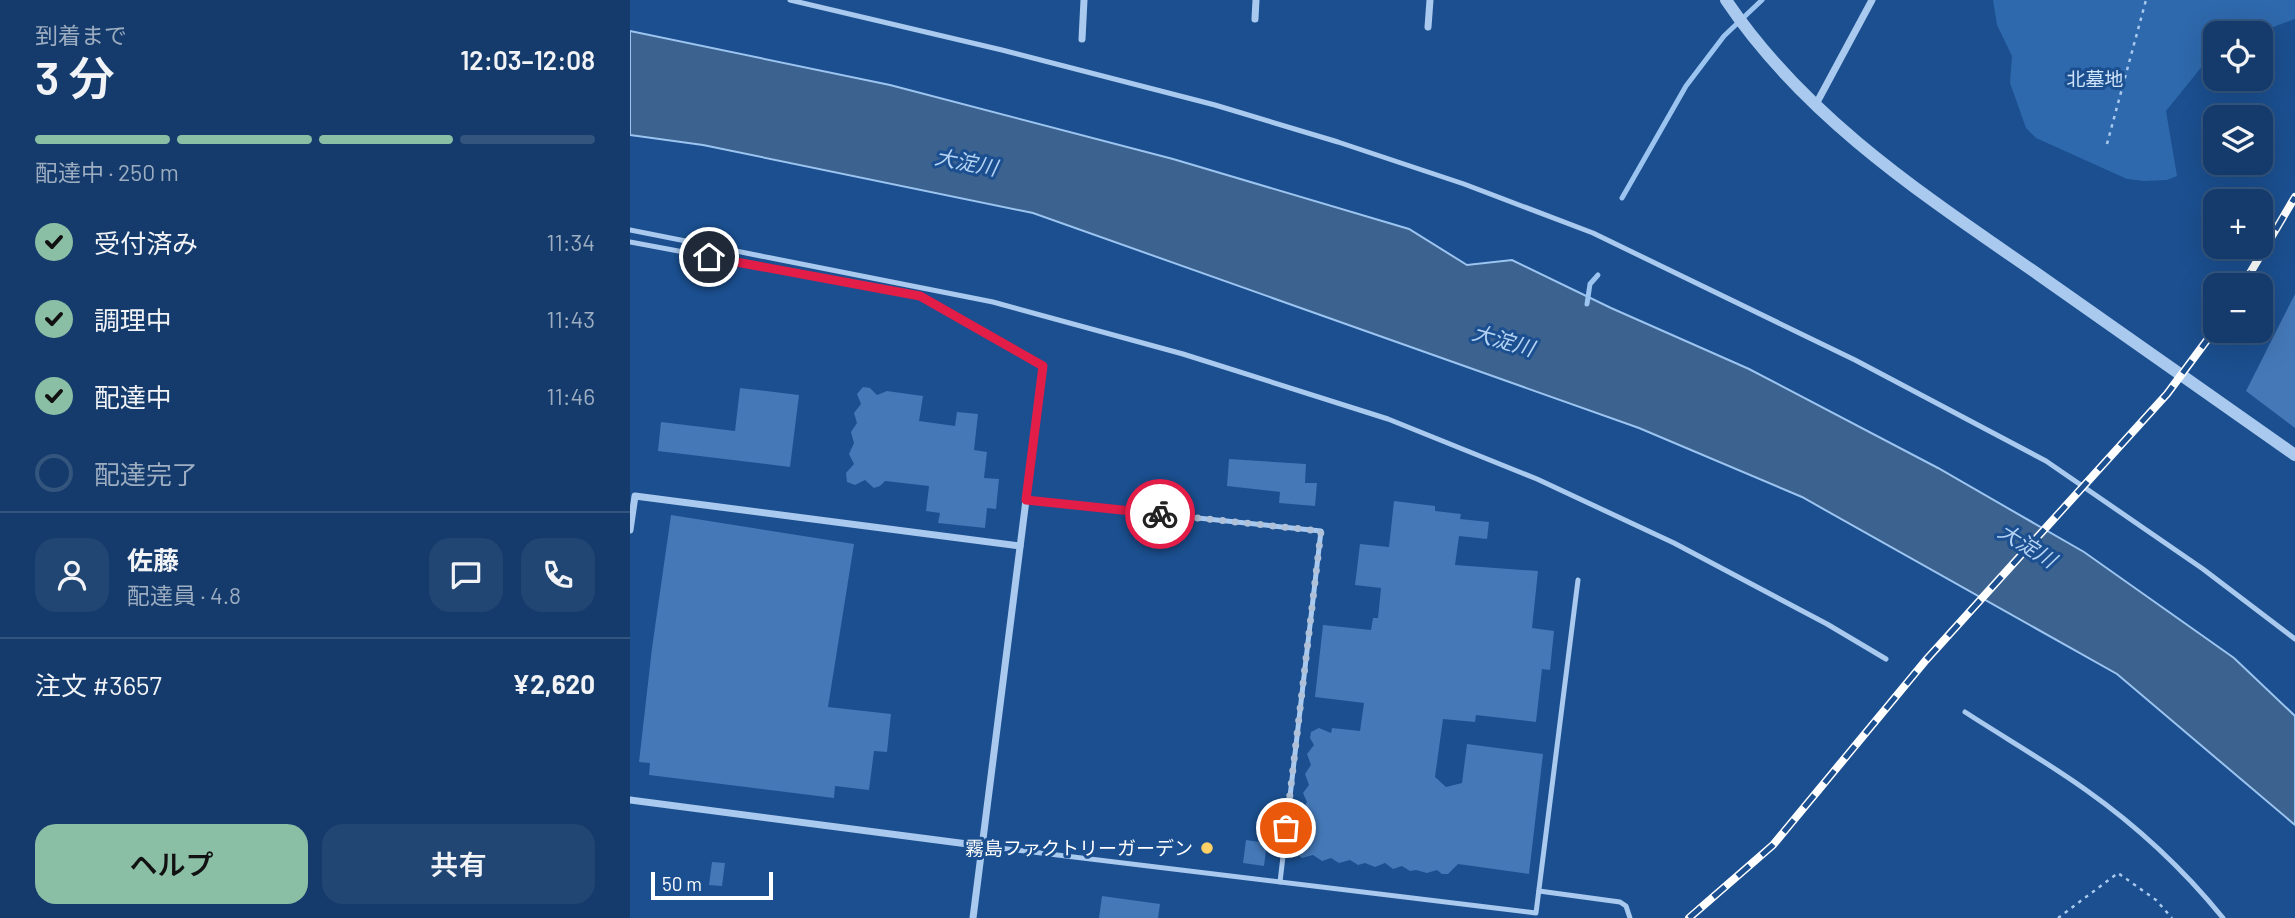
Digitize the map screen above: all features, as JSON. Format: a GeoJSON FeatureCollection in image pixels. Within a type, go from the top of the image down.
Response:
{"type":"FeatureCollection","features":[{"type":"Feature","properties":{"kind":"street"},"geometry":{"type":"LineString","coordinates":[[1082,39],[1084,0]]}},
{"type":"Feature","properties":{"kind":"street"},"geometry":{"type":"LineString","coordinates":[[1255,19],[1256,0]]}},
{"type":"Feature","properties":{"kind":"street"},"geometry":{"type":"LineString","coordinates":[[1428,27],[1430,0]]}},
{"type":"Feature","properties":{"kind":"street"},"geometry":{"type":"LineString","coordinates":[[1815,106],[1872,0]]}},
{"type":"Feature","properties":{"kind":"street"},"geometry":{"type":"LineString","coordinates":[[1731,4],[1754,36],[1815,106],[1908,184],[2295,455]]}},
{"type":"Feature","properties":{"kind":"street"},"geometry":{"type":"LineString","coordinates":[[973,918],[1043,366]]}},
{"type":"Feature","properties":{"kind":"street"},"geometry":{"type":"LineString","coordinates":[[630,530],[635,496],[1020,545]]}},
{"type":"Feature","properties":{"kind":"street"},"geometry":{"type":"LineString","coordinates":[[630,800],[983,846]]}},
{"type":"Feature","properties":{"kind":"lane"},"geometry":{"type":"LineString","coordinates":[[790,0],[1002,50],[1215,105],[1452,180],[1593,233],[1855,359],[2046,461],[2203,569],[2295,639]]}},
{"type":"Feature","properties":{"kind":"lane"},"geometry":{"type":"LineString","coordinates":[[630,230],[992,302],[1183,354],[1388,419],[1537,479],[1674,543],[1827,624],[1886,659]]}},
{"type":"Feature","properties":{"kind":"lane"},"geometry":{"type":"LineString","coordinates":[[630,242],[920,296],[1043,366]]}},
{"type":"Feature","properties":{"kind":"lane"},"geometry":{"type":"LineString","coordinates":[[1026,500],[1321,531],[1279,882]]}},
{"type":"Feature","properties":{"kind":"lane"},"geometry":{"type":"LineString","coordinates":[[983,846],[1536,914],[1578,580]]}},
{"type":"Feature","properties":{"kind":"lane"},"geometry":{"type":"LineString","coordinates":[[1965,712],[2087,791],[2148,839],[2205,895],[2223,918]]}},
{"type":"Feature","properties":{"kind":"lane"},"geometry":{"type":"LineString","coordinates":[[1539,891],[1620,902],[1626,906],[1630,918]]}},
{"type":"Feature","properties":{"kind":"path"},"geometry":{"type":"LineString","coordinates":[[2107,144],[2146,0]]}},
{"type":"Feature","properties":{"kind":"path"},"geometry":{"type":"LineString","coordinates":[[2059,918],[2118,873],[2156,900],[2172,918]]}},
{"type":"Feature","properties":{"kind":"green space","name":"北墓地"},"geometry":{"type":"Polygon","coordinates":[[[1993,0],[2295,0],[2295,19],[2273,27],[2273,21],[2203,21],[2203,65],[2166,111],[2177,176],[2167,180],[2127,179],[2036,138],[2026,128],[2010,83],[2012,56],[1997,25],[1993,0]]]}},
{"type":"Feature","properties":{"kind":"water","name":"大淀川"},"geometry":{"type":"Polygon","coordinates":[[[630,31],[890,85],[1173,159],[1409,229],[1467,265],[1512,260],[1611,308],[1749,369],[1938,468],[2084,552],[2234,658],[2295,716],[2295,825],[2117,674],[1802,497],[1639,428],[1033,213],[703,145],[630,135],[630,31]]]}},
{"type":"Feature","properties":{"kind":"building"},"geometry":{"type":"Polygon","coordinates":[[[2295,294],[2295,428],[2246,391],[2270,343],[2273,343],[2273,338],[2295,294]]]}},
{"type":"Feature","properties":{"kind":"building"},"geometry":{"type":"Polygon","coordinates":[[[863,387],[870,388],[877,395],[887,391],[923,396],[919,421],[955,426],[957,412],[978,414],[974,450],[987,452],[984,478],[999,479],[996,509],[987,508],[985,528],[938,523],[940,513],[926,511],[929,486],[885,481],[874,488],[865,480],[855,485],[847,482],[846,473],[854,464],[849,454],[854,443],[851,432],[857,423],[854,413],[861,404],[857,394],[863,387]]]}},
{"type":"Feature","properties":{"kind":"building"},"geometry":{"type":"Polygon","coordinates":[[[740,388],[799,395],[790,467],[658,451],[661,422],[735,431],[740,388]]]}},
{"type":"Feature","properties":{"kind":"building"},"geometry":{"type":"Polygon","coordinates":[[[1229,459],[1306,464],[1305,483],[1317,483],[1315,506],[1279,503],[1280,492],[1227,486],[1229,459]]]}},
{"type":"Feature","properties":{"kind":"building"},"geometry":{"type":"Polygon","coordinates":[[[1394,501],[1435,506],[1435,511],[1461,514],[1460,519],[1489,522],[1487,539],[1459,536],[1455,565],[1538,571],[1532,628],[1554,631],[1550,670],[1542,669],[1536,722],[1476,715],[1475,722],[1443,719],[1435,777],[1446,787],[1462,783],[1467,744],[1543,754],[1529,874],[1458,864],[1448,874],[1437,870],[1427,873],[1410,871],[1402,866],[1393,869],[1385,863],[1375,867],[1365,863],[1358,865],[1350,860],[1339,863],[1331,858],[1322,861],[1313,855],[1302,858],[1295,852],[1301,840],[1298,831],[1305,822],[1301,811],[1307,802],[1303,793],[1309,785],[1305,774],[1311,765],[1307,754],[1314,745],[1310,738],[1311,732],[1319,728],[1331,733],[1332,728],[1360,731],[1364,703],[1315,697],[1323,625],[1371,630],[1373,618],[1378,618],[1381,588],[1355,585],[1360,544],[1389,547],[1394,501]]]}},
{"type":"Feature","properties":{"kind":"building"},"geometry":{"type":"Polygon","coordinates":[[[671,515],[854,544],[828,707],[891,714],[887,752],[874,751],[869,790],[835,786],[834,798],[649,775],[650,763],[639,762],[671,515]]]}},
{"type":"Feature","properties":{"kind":"building"},"geometry":{"type":"Polygon","coordinates":[[[1246,840],[1267,843],[1264,866],[1243,863],[1246,840]]]}},
{"type":"Feature","properties":{"kind":"building"},"geometry":{"type":"Polygon","coordinates":[[[712,862],[725,863],[722,886],[709,885],[712,862]]]}},
{"type":"Feature","properties":{"kind":"building"},"geometry":{"type":"Polygon","coordinates":[[[1102,896],[1160,904],[1158,918],[1099,918],[1102,896]]]}},
{"type":"Feature","properties":{"kind":"waterway"},"geometry":{"type":"LineString","coordinates":[[1622,198],[1686,86],[1724,36],[1762,0]]}},
{"type":"Feature","properties":{"kind":"waterway"},"geometry":{"type":"LineString","coordinates":[[1587,304],[1590,284],[1598,275]]}},
{"type":"Feature","properties":{"kind":"railway"},"geometry":{"type":"LineString","coordinates":[[2250,273],[2295,197]]}},
{"type":"Feature","properties":{"kind":"railway"},"geometry":{"type":"LineString","coordinates":[[1689,918],[1773,845],[1926,660],[2167,394],[2205,343]]}},
{"type":"Feature","properties":{"kind":"way so far"},"geometry":{"type":"LineString","coordinates":[[1160,514],[1321,531],[1286,828]]}},
{"type":"Feature","properties":{"kind":"place","name":"霧島ファクトリーガーデン"},"geometry":{"type":"Point","coordinates":[1207,848]}},
{"type":"Feature","properties":{"kind":"route"},"geometry":{"type":"LineString","coordinates":[[709,257],[920,296],[1043,366],[1026,500],[1160,514]]}}]}
